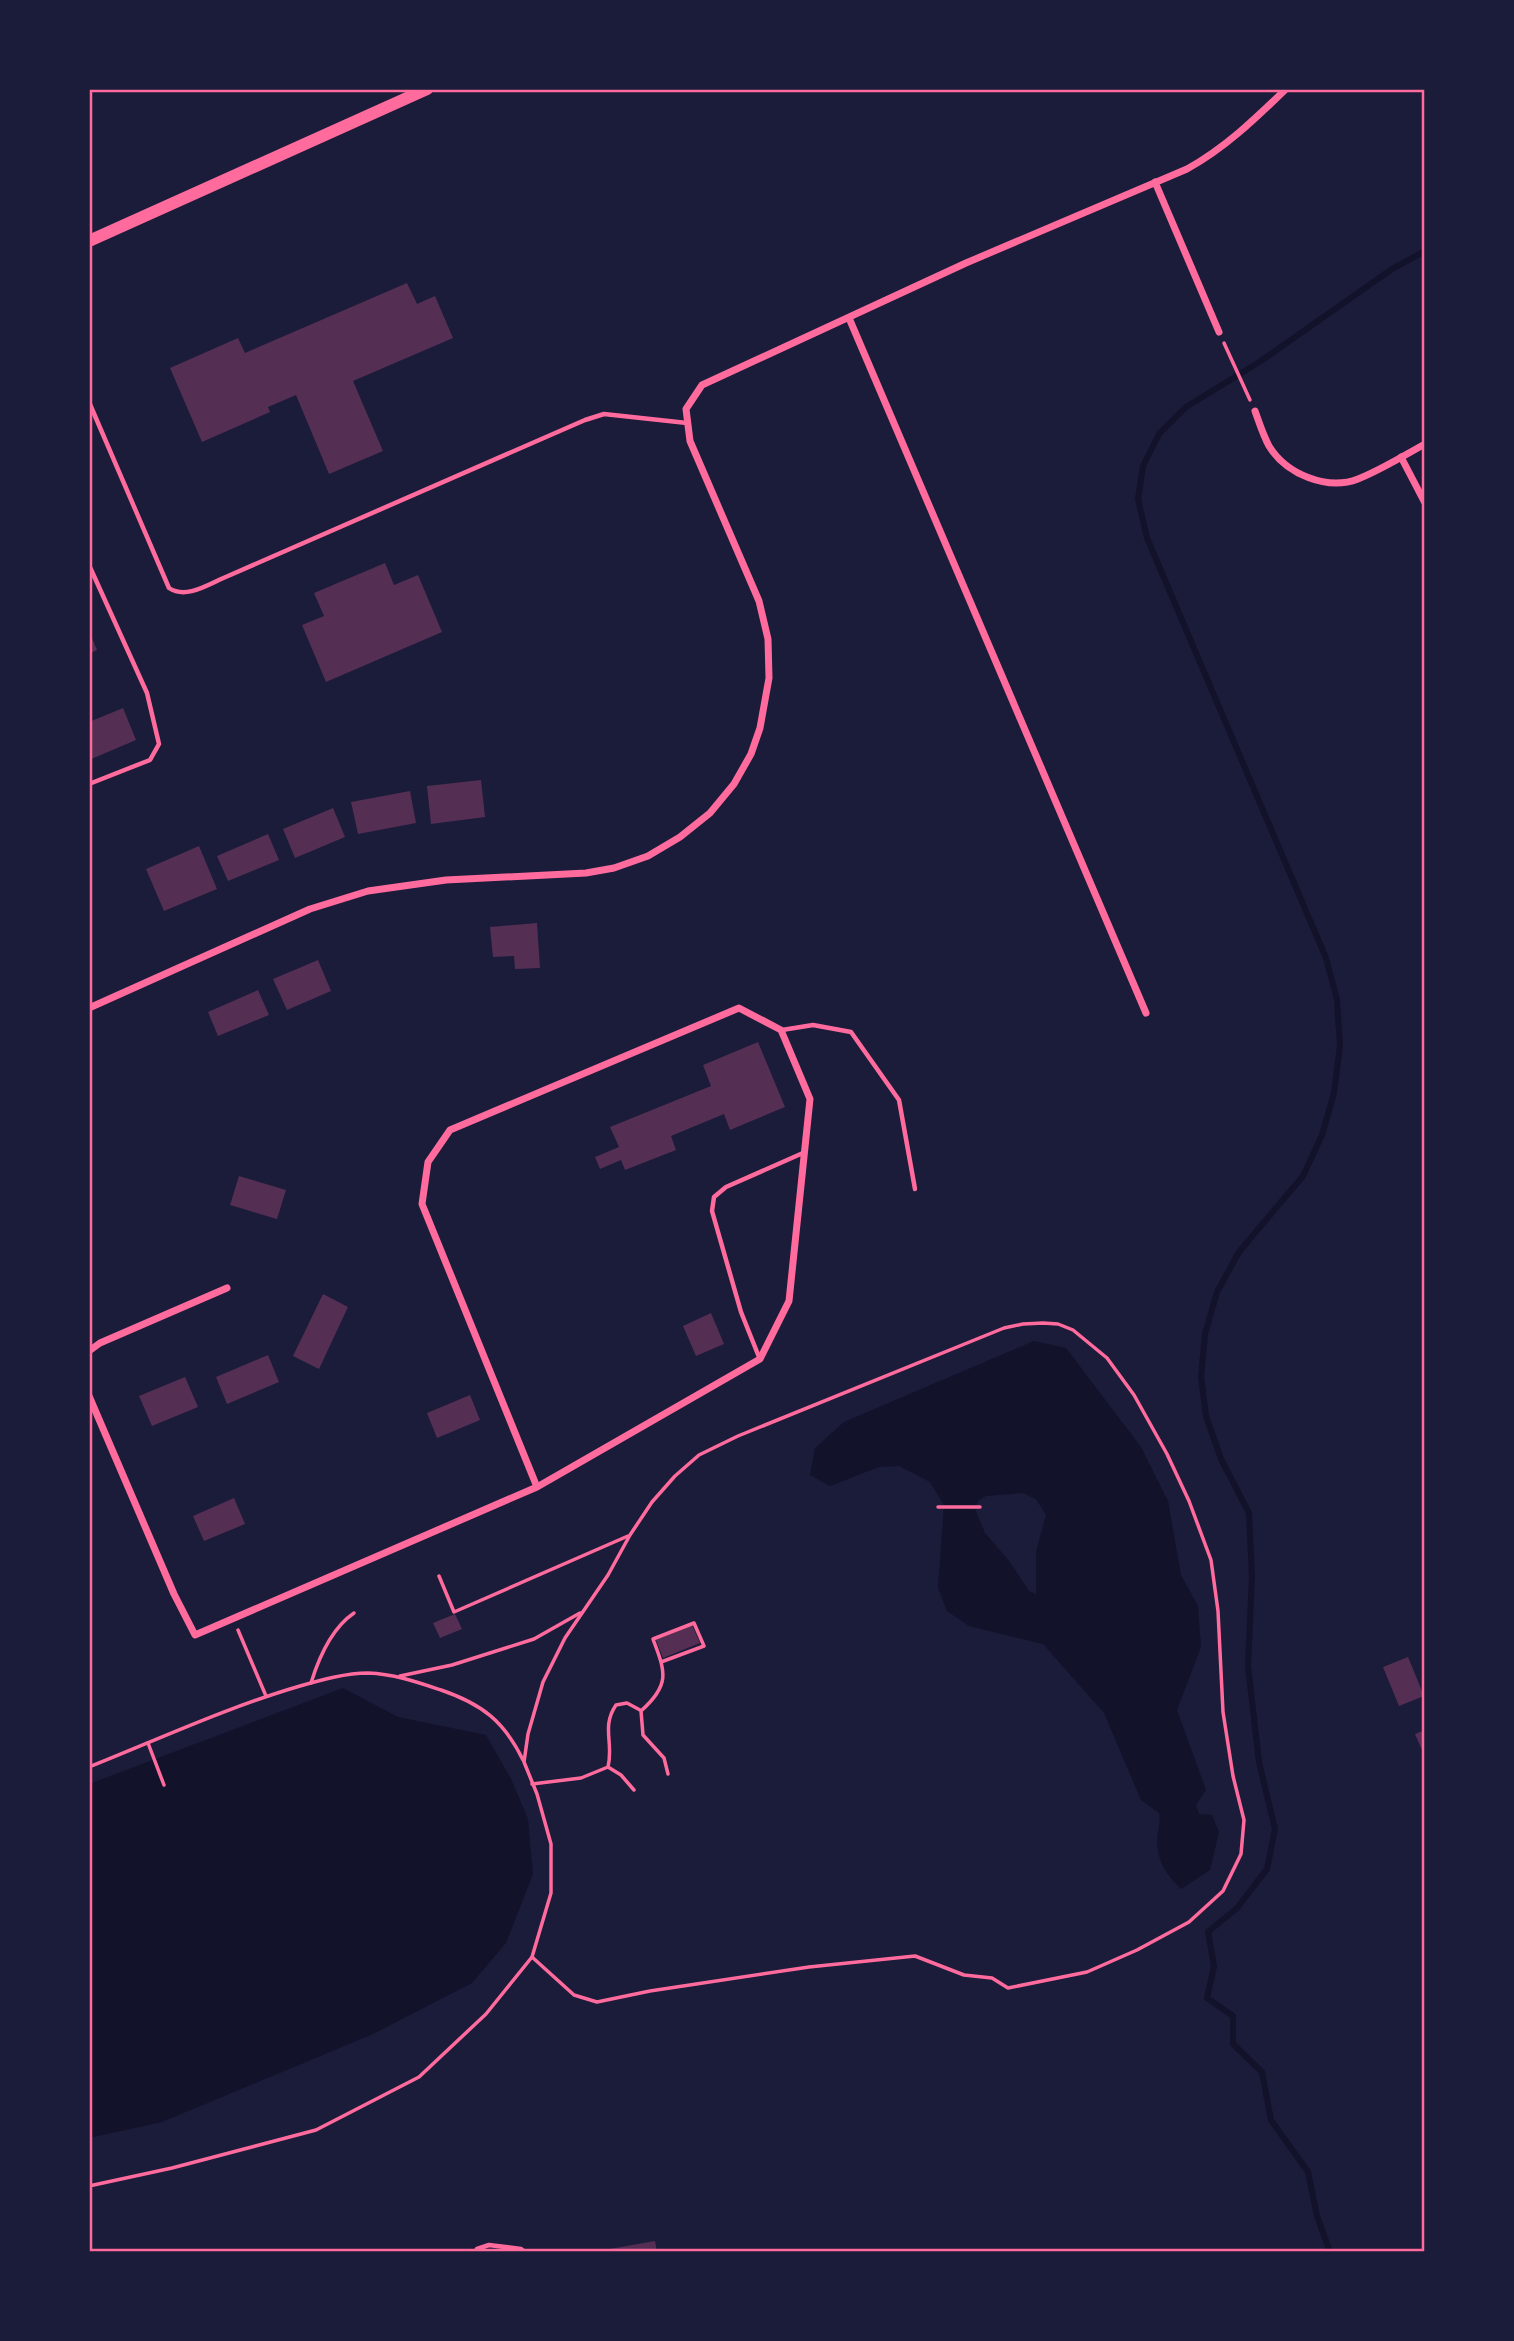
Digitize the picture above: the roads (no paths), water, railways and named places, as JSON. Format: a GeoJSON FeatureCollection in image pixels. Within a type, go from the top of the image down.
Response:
{"type":"FeatureCollection","features":[{"type":"Feature","properties":{"kind":"street"},"geometry":{"type":"LineString","coordinates":[[89,241],[427,89]]}},
{"type":"Feature","properties":{"kind":"street"},"geometry":{"type":"LineString","coordinates":[[89,1007],[310,909],[368,891],[446,880],[586,873],[614,868],[648,856],[680,837],[710,813],[734,784],[751,754],[761,728],[769,678],[768,639],[759,601],[690,441],[686,410],[702,385],[966,263],[1207,158],[1238,135],[1286,89]]}},
{"type":"Feature","properties":{"kind":"street"},"geometry":{"type":"LineString","coordinates":[[1155,182],[1219,332]]}},
{"type":"Feature","properties":{"kind":"street"},"geometry":{"type":"LineString","coordinates":[[849,318],[1146,1013]]}},
{"type":"Feature","properties":{"kind":"street"},"geometry":{"type":"LineString","coordinates":[[1255,411],[1270,447],[1286,465],[1307,478],[1332,483],[1356,480],[1425,443]]}},
{"type":"Feature","properties":{"kind":"street"},"geometry":{"type":"LineString","coordinates":[[1401,457],[1425,503]]}},
{"type":"Feature","properties":{"kind":"street"},"geometry":{"type":"LineString","coordinates":[[90,1398],[174,1594],[195,1635],[537,1488],[760,1359],[789,1301],[810,1099],[781,1030],[739,1008],[450,1130],[428,1162],[422,1204],[537,1488]]}},
{"type":"Feature","properties":{"kind":"street"},"geometry":{"type":"LineString","coordinates":[[89,1351],[100,1343],[227,1288]]}},
{"type":"Feature","properties":{"kind":"lane"},"geometry":{"type":"LineString","coordinates":[[89,402],[169,588],[177,593],[187,593],[228,576],[604,414],[688,423]]}},
{"type":"Feature","properties":{"kind":"lane"},"geometry":{"type":"LineString","coordinates":[[89,565],[147,693],[159,744],[150,761],[89,785]]}},
{"type":"Feature","properties":{"kind":"lane"},"geometry":{"type":"LineString","coordinates":[[781,1030],[813,1025],[851,1032],[898,1100],[915,1189]]}},
{"type":"Feature","properties":{"kind":"lane"},"geometry":{"type":"LineString","coordinates":[[760,1359],[741,1312],[712,1211],[714,1197],[726,1187],[804,1153]]}},
{"type":"Feature","properties":{"kind":"lane"},"geometry":{"type":"LineString","coordinates":[[475,2252],[489,2245],[522,2249],[524,2252]]}},
{"type":"Feature","properties":{"kind":"waterway"},"geometry":{"type":"LineString","coordinates":[[1330,2252],[1317,2216],[1308,2172],[1271,2120],[1262,2072],[1233,2044],[1233,2016],[1207,1998],[1214,1966],[1208,1932],[1237,1908],[1267,1869],[1275,1829],[1259,1762],[1248,1666],[1252,1576],[1249,1513],[1221,1459],[1206,1416],[1201,1377],[1205,1334],[1217,1292],[1239,1252],[1303,1176],[1322,1135],[1334,1093],[1340,1045],[1337,1000],[1326,958],[1147,538],[1138,499],[1143,466],[1159,434],[1186,407],[1261,361],[1392,269],[1425,251]]}}]}
